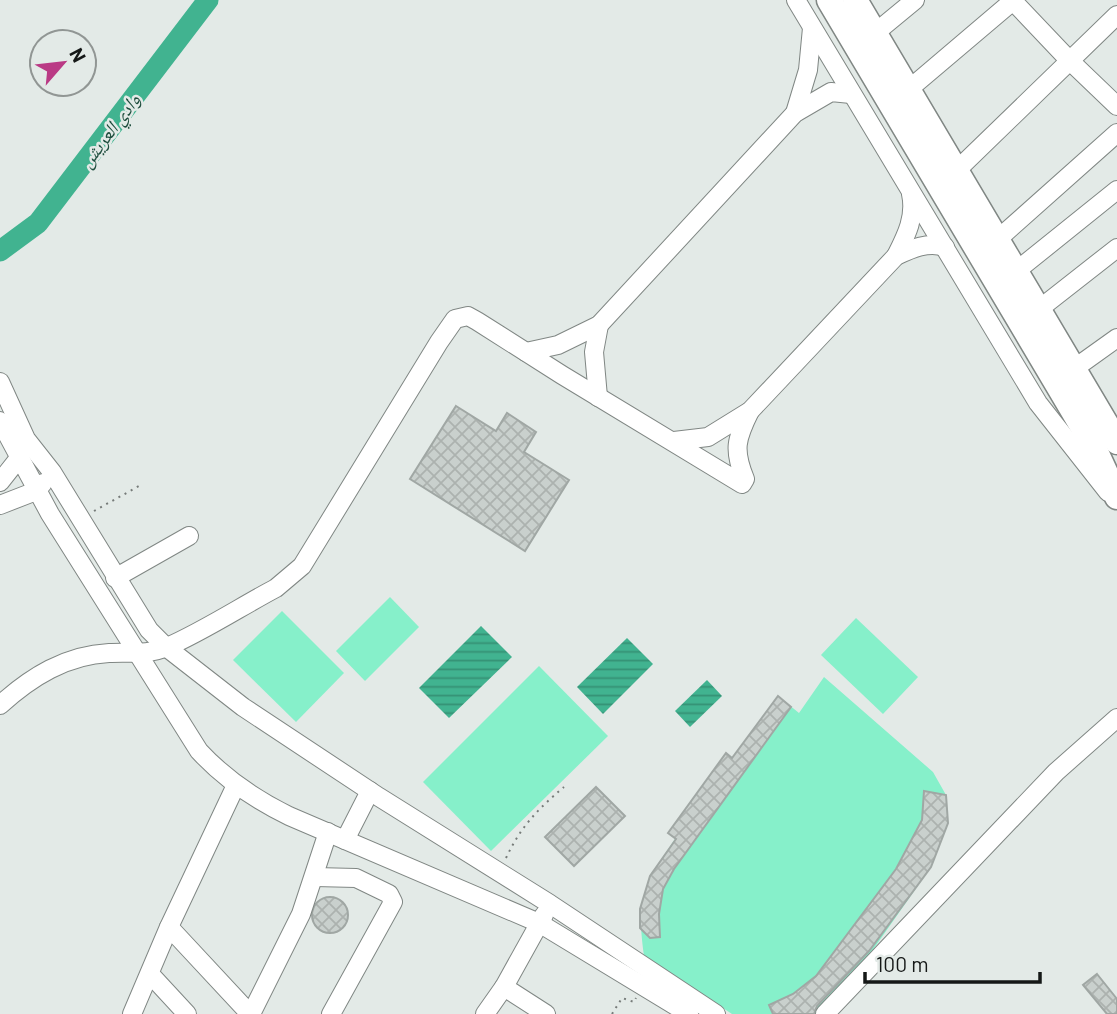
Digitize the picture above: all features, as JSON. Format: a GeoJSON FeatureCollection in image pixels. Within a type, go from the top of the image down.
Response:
{"type":"FeatureCollection","features":[{"type":"Feature","properties":{"kind":"highway"},"geometry":{"type":"LineString","coordinates":[[829,0],[881,65],[1107,439]]}},
{"type":"Feature","properties":{"kind":"highway"},"geometry":{"type":"LineString","coordinates":[[855,0],[876,33],[881,65],[908,90],[1074,368],[1107,439],[1117,496]]}},
{"type":"Feature","properties":{"kind":"street"},"geometry":{"type":"LineString","coordinates":[[796,0],[1038,403],[1117,502]]}},
{"type":"Feature","properties":{"kind":"street"},"geometry":{"type":"LineString","coordinates":[[876,33],[915,0]]}},
{"type":"Feature","properties":{"kind":"street"},"geometry":{"type":"LineString","coordinates":[[908,90],[1013,0],[1117,106]]}},
{"type":"Feature","properties":{"kind":"street"},"geometry":{"type":"LineString","coordinates":[[956,171],[1117,15]]}},
{"type":"Feature","properties":{"kind":"street"},"geometry":{"type":"LineString","coordinates":[[795,113],[808,70],[812,27]]}},
{"type":"Feature","properties":{"kind":"street"},"geometry":{"type":"LineString","coordinates":[[526,352],[568,341],[599,325],[795,113],[831,92],[851,94]]}},
{"type":"Feature","properties":{"kind":"street"},"geometry":{"type":"LineString","coordinates":[[998,239],[1117,133]]}},
{"type":"Feature","properties":{"kind":"street"},"geometry":{"type":"LineString","coordinates":[[674,442],[708,437],[750,411],[896,256],[907,234],[914,209],[910,189]]}},
{"type":"Feature","properties":{"kind":"street"},"geometry":{"type":"LineString","coordinates":[[1015,272],[1117,190]]}},
{"type":"Feature","properties":{"kind":"street"},"geometry":{"type":"LineString","coordinates":[[896,256],[920,246],[944,247]]}},
{"type":"Feature","properties":{"kind":"street"},"geometry":{"type":"LineString","coordinates":[[1038,310],[1117,248]]}},
{"type":"Feature","properties":{"kind":"street"},"geometry":{"type":"LineString","coordinates":[[0,705],[13,693],[60,663],[96,654],[139,653],[166,647],[276,588],[302,566],[452,321],[468,316],[743,484],[745,479],[738,459],[737,445],[750,411]]}},
{"type":"Feature","properties":{"kind":"street"},"geometry":{"type":"LineString","coordinates":[[598,397],[594,352],[599,325]]}},
{"type":"Feature","properties":{"kind":"street"},"geometry":{"type":"LineString","coordinates":[[1074,368],[1117,338]]}},
{"type":"Feature","properties":{"kind":"street"},"geometry":{"type":"LineString","coordinates":[[0,382],[19,448],[36,491],[200,751],[218,771],[262,802],[539,923],[645,986],[682,1012]]}},
{"type":"Feature","properties":{"kind":"street"},"geometry":{"type":"LineString","coordinates":[[0,421],[19,448],[52,472],[115,578],[149,630],[166,647],[243,707],[716,1014]]}},
{"type":"Feature","properties":{"kind":"street"},"geometry":{"type":"LineString","coordinates":[[0,482],[19,448]]}},
{"type":"Feature","properties":{"kind":"street"},"geometry":{"type":"LineString","coordinates":[[0,505],[36,491],[52,472]]}},
{"type":"Feature","properties":{"kind":"street"},"geometry":{"type":"LineString","coordinates":[[115,578],[189,536]]}},
{"type":"Feature","properties":{"kind":"street"},"geometry":{"type":"LineString","coordinates":[[825,1014],[1056,772],[1117,719]]}},
{"type":"Feature","properties":{"kind":"street"},"geometry":{"type":"LineString","coordinates":[[132,1014],[169,927],[236,785]]}},
{"type":"Feature","properties":{"kind":"street"},"geometry":{"type":"LineString","coordinates":[[345,840],[370,791]]}},
{"type":"Feature","properties":{"kind":"street"},"geometry":{"type":"LineString","coordinates":[[169,927],[251,1014],[297,923],[328,832]]}},
{"type":"Feature","properties":{"kind":"street"},"geometry":{"type":"LineString","coordinates":[[314,877],[356,878],[389,894],[393,902],[331,1014]]}},
{"type":"Feature","properties":{"kind":"street"},"geometry":{"type":"LineString","coordinates":[[485,1014],[504,988],[550,904]]}},
{"type":"Feature","properties":{"kind":"street"},"geometry":{"type":"LineString","coordinates":[[150,974],[187,1014]]}},
{"type":"Feature","properties":{"kind":"street"},"geometry":{"type":"LineString","coordinates":[[504,988],[546,1014]]}},
{"type":"Feature","properties":{"kind":"path"},"geometry":{"type":"LineString","coordinates":[[80,519],[139,486]]}},
{"type":"Feature","properties":{"kind":"path"},"geometry":{"type":"LineString","coordinates":[[499,872],[515,838],[533,813],[564,786]]}},
{"type":"Feature","properties":{"kind":"path"},"geometry":{"type":"LineString","coordinates":[[612,1014],[622,999],[634,1002],[645,986]]}},
{"type":"Feature","properties":{"kind":"shaded area"},"geometry":{"type":"Polygon","coordinates":[[[390,597],[419,627],[365,681],[336,651],[390,597]]]}},
{"type":"Feature","properties":{"kind":"shaded area"},"geometry":{"type":"Polygon","coordinates":[[[282,611],[344,673],[296,722],[233,660],[282,611]]]}},
{"type":"Feature","properties":{"kind":"shaded area"},"geometry":{"type":"Polygon","coordinates":[[[856,618],[918,677],[883,714],[821,655],[856,618]]]}},
{"type":"Feature","properties":{"kind":"shaded area"},"geometry":{"type":"Polygon","coordinates":[[[481,626],[512,657],[449,718],[419,688],[481,626]]]}},
{"type":"Feature","properties":{"kind":"shaded area"},"geometry":{"type":"Polygon","coordinates":[[[627,638],[653,664],[603,714],[577,687],[627,638]]]}},
{"type":"Feature","properties":{"kind":"shaded area"},"geometry":{"type":"Polygon","coordinates":[[[539,666],[608,736],[491,851],[423,782],[539,666]]]}},
{"type":"Feature","properties":{"kind":"shaded area"},"geometry":{"type":"Polygon","coordinates":[[[824,677],[933,772],[946,795],[948,823],[931,867],[865,961],[821,1009],[814,1014],[732,1014],[644,956],[641,920],[644,893],[675,839],[668,833],[726,753],[733,758],[778,696],[799,713],[824,677]]]}},
{"type":"Feature","properties":{"kind":"shaded area"},"geometry":{"type":"Polygon","coordinates":[[[707,680],[722,696],[690,727],[675,711],[707,680]]]}},
{"type":"Feature","properties":{"kind":"building"},"geometry":{"type":"Polygon","coordinates":[[[456,406],[496,431],[507,413],[536,432],[524,452],[569,480],[525,551],[410,479],[456,406]]]}},
{"type":"Feature","properties":{"kind":"building"},"geometry":{"type":"Polygon","coordinates":[[[778,696],[791,707],[674,869],[663,889],[659,914],[660,937],[650,938],[640,928],[640,909],[650,876],[676,839],[668,833],[726,753],[732,758],[778,696]]]}},
{"type":"Feature","properties":{"kind":"building"},"geometry":{"type":"Polygon","coordinates":[[[596,787],[625,816],[574,866],[545,837],[596,787]]]}},
{"type":"Feature","properties":{"kind":"building"},"geometry":{"type":"Polygon","coordinates":[[[924,791],[946,795],[948,823],[931,867],[869,951],[817,1006],[814,1014],[773,1014],[769,1005],[793,994],[816,976],[896,869],[922,820],[924,791]]]}},
{"type":"Feature","properties":{"kind":"building"},"geometry":{"type":"Polygon","coordinates":[[[330,897],[343,902],[348,915],[343,928],[330,933],[317,928],[312,915],[317,902],[330,897]]]}},
{"type":"Feature","properties":{"kind":"building"},"geometry":{"type":"Polygon","coordinates":[[[1097,974],[1117,999],[1117,1014],[1107,1014],[1083,985],[1097,974]]]}},
{"type":"Feature","properties":{"kind":"waterway","name":"وادي العريش"},"geometry":{"type":"LineString","coordinates":[[0,251],[38,223],[208,0]]}}]}
